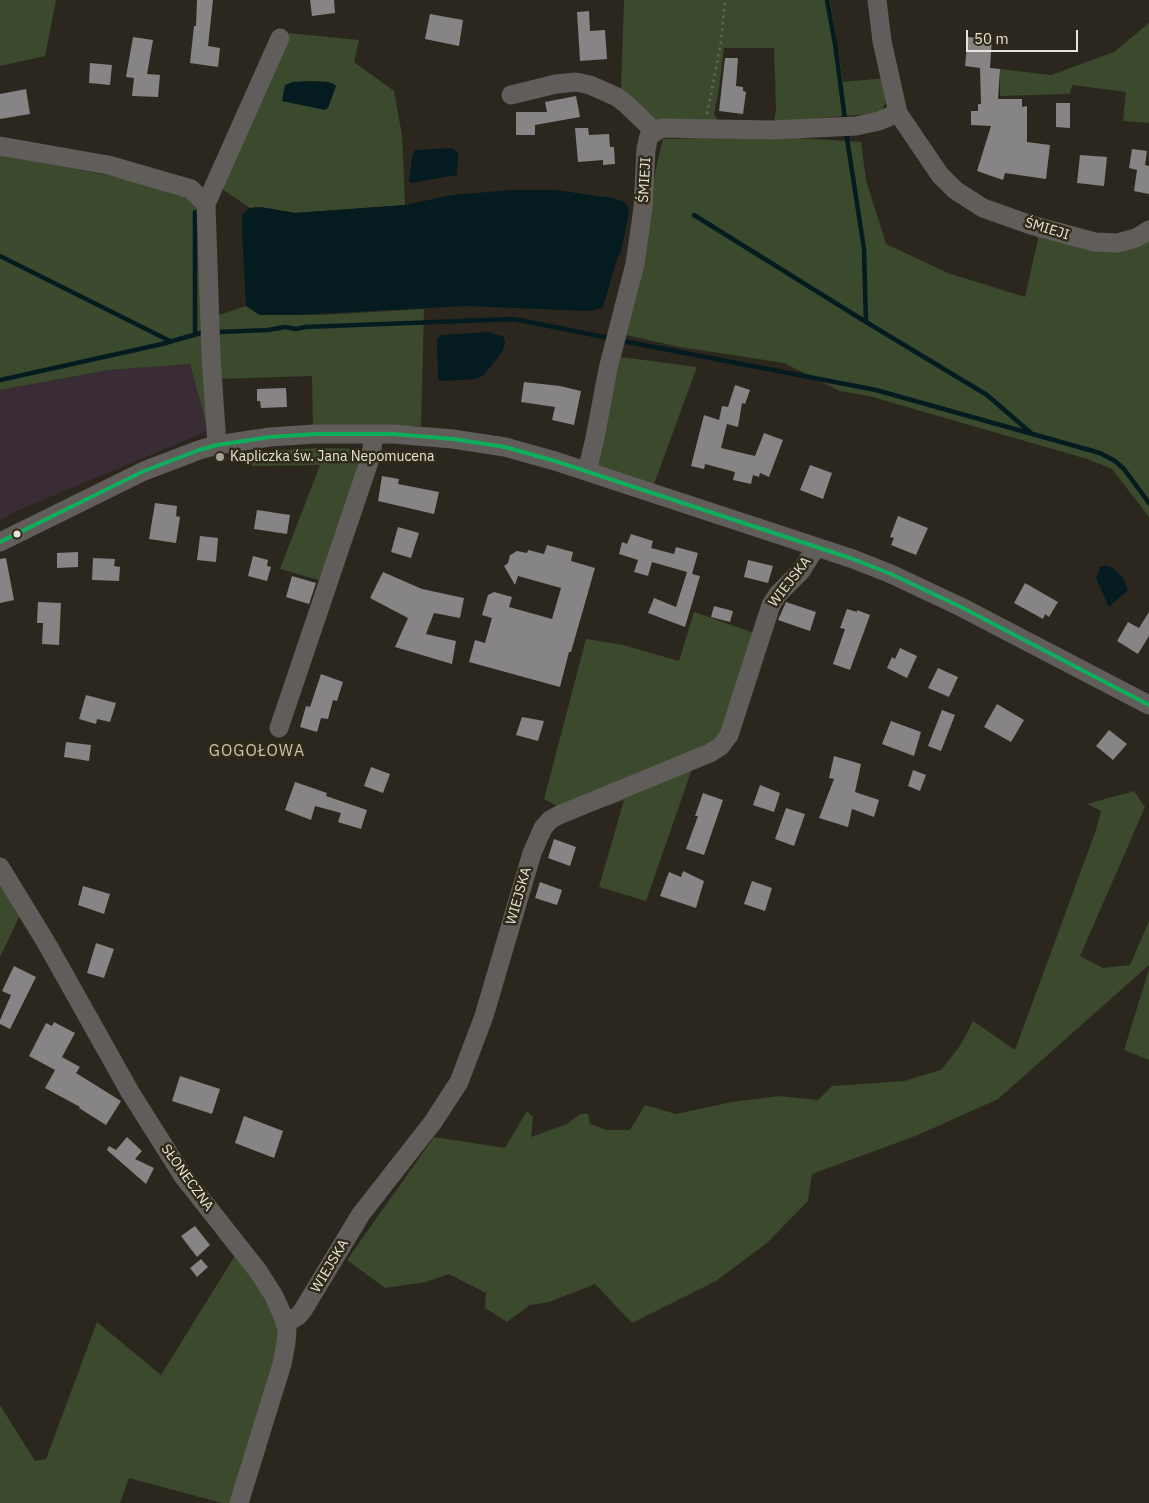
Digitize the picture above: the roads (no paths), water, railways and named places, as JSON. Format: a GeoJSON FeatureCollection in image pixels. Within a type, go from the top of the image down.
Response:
{"type":"FeatureCollection","features":[{"type":"Feature","properties":{"kind":"street","name":"ŚMIEJI"},"geometry":{"type":"LineString","coordinates":[[877,0],[882,41],[898,113],[940,175],[955,190],[983,208],[1031,225],[1095,242],[1117,243],[1136,238],[1149,230]]}},
{"type":"Feature","properties":{"kind":"street"},"geometry":{"type":"LineString","coordinates":[[217,445],[210,356],[206,204],[280,38]]}},
{"type":"Feature","properties":{"kind":"street"},"geometry":{"type":"LineString","coordinates":[[511,95],[556,84],[576,82],[590,85],[617,97],[647,124],[652,133],[661,128],[730,130],[856,126],[879,121],[898,113]]}},
{"type":"Feature","properties":{"kind":"street","name":"ŚMIEJI"},"geometry":{"type":"LineString","coordinates":[[587,471],[608,369],[636,255],[643,208],[646,150],[649,136],[652,133]]}},
{"type":"Feature","properties":{"kind":"street"},"geometry":{"type":"LineString","coordinates":[[0,146],[117,168],[191,189],[206,204]]}},
{"type":"Feature","properties":{"kind":"street"},"geometry":{"type":"LineString","coordinates":[[279,728],[371,456],[374,434]]}},
{"type":"Feature","properties":{"kind":"street","name":"WIEJSKA"},"geometry":{"type":"LineString","coordinates":[[0,542],[144,471],[180,456],[217,445],[286,435],[374,434],[434,437],[488,444],[514,449],[587,471],[816,547],[891,574],[1149,705]]}},
{"type":"Feature","properties":{"kind":"street","name":"WIEJSKA"},"geometry":{"type":"LineString","coordinates":[[286,1323],[298,1316],[303,1310],[361,1214],[433,1122],[459,1082],[484,1016],[530,860],[543,828],[550,820],[559,815],[638,784],[719,748],[729,734],[770,605],[801,571],[816,547]]}},
{"type":"Feature","properties":{"kind":"street","name":"SŁONECZNA"},"geometry":{"type":"LineString","coordinates":[[0,867],[130,1092],[183,1176],[266,1283],[280,1307],[286,1323],[286,1343],[282,1364],[239,1503]]}},
{"type":"Feature","properties":{"kind":"water"},"geometry":{"type":"Polygon","coordinates":[[[293,82],[329,82],[336,86],[328,108],[325,110],[282,101],[285,85],[293,82]]]}},
{"type":"Feature","properties":{"kind":"water"},"geometry":{"type":"Polygon","coordinates":[[[451,148],[458,153],[457,175],[411,183],[409,180],[415,150],[451,148]]]}},
{"type":"Feature","properties":{"kind":"water"},"geometry":{"type":"Polygon","coordinates":[[[512,190],[556,190],[613,198],[627,205],[629,212],[621,252],[618,256],[603,307],[590,311],[466,306],[295,315],[260,315],[246,306],[242,214],[250,208],[260,207],[295,213],[405,205],[452,195],[512,190]]]}},
{"type":"Feature","properties":{"kind":"water"},"geometry":{"type":"Polygon","coordinates":[[[489,332],[504,337],[505,343],[502,352],[484,375],[476,379],[440,381],[438,378],[437,340],[441,335],[489,332]]]}},
{"type":"Feature","properties":{"kind":"water"},"geometry":{"type":"Polygon","coordinates":[[[1105,565],[1114,569],[1123,578],[1128,590],[1109,607],[1096,578],[1100,567],[1105,565]]]}},
{"type":"Feature","properties":{"kind":"waterway"},"geometry":{"type":"LineString","coordinates":[[827,0],[845,119]]}},
{"type":"Feature","properties":{"kind":"waterway"},"geometry":{"type":"LineString","coordinates":[[846,132],[864,249],[866,322],[987,395],[1031,433]]}},
{"type":"Feature","properties":{"kind":"waterway"},"geometry":{"type":"LineString","coordinates":[[195,212],[195,334]]}},
{"type":"Feature","properties":{"kind":"waterway"},"geometry":{"type":"LineString","coordinates":[[694,215],[866,322]]}},
{"type":"Feature","properties":{"kind":"waterway"},"geometry":{"type":"LineString","coordinates":[[0,256],[170,341]]}},
{"type":"Feature","properties":{"kind":"waterway"},"geometry":{"type":"LineString","coordinates":[[218,332],[268,330],[285,327],[296,329],[305,327],[514,319],[609,338]]}},
{"type":"Feature","properties":{"kind":"waterway"},"geometry":{"type":"LineString","coordinates":[[0,380],[162,344],[204,332]]}},
{"type":"Feature","properties":{"kind":"waterway"},"geometry":{"type":"LineString","coordinates":[[623,341],[876,390],[1100,453],[1115,461],[1124,469],[1149,503]]}},
{"type":"Feature","properties":{"kind":"place","name":"Kapliczka św. Jana Nepomucena"},"geometry":{"type":"Point","coordinates":[220,457]}},
{"type":"Feature","properties":{"kind":"district","name":"GOGOŁOWA"},"geometry":{"type":"Point","coordinates":[257,751]}}]}
